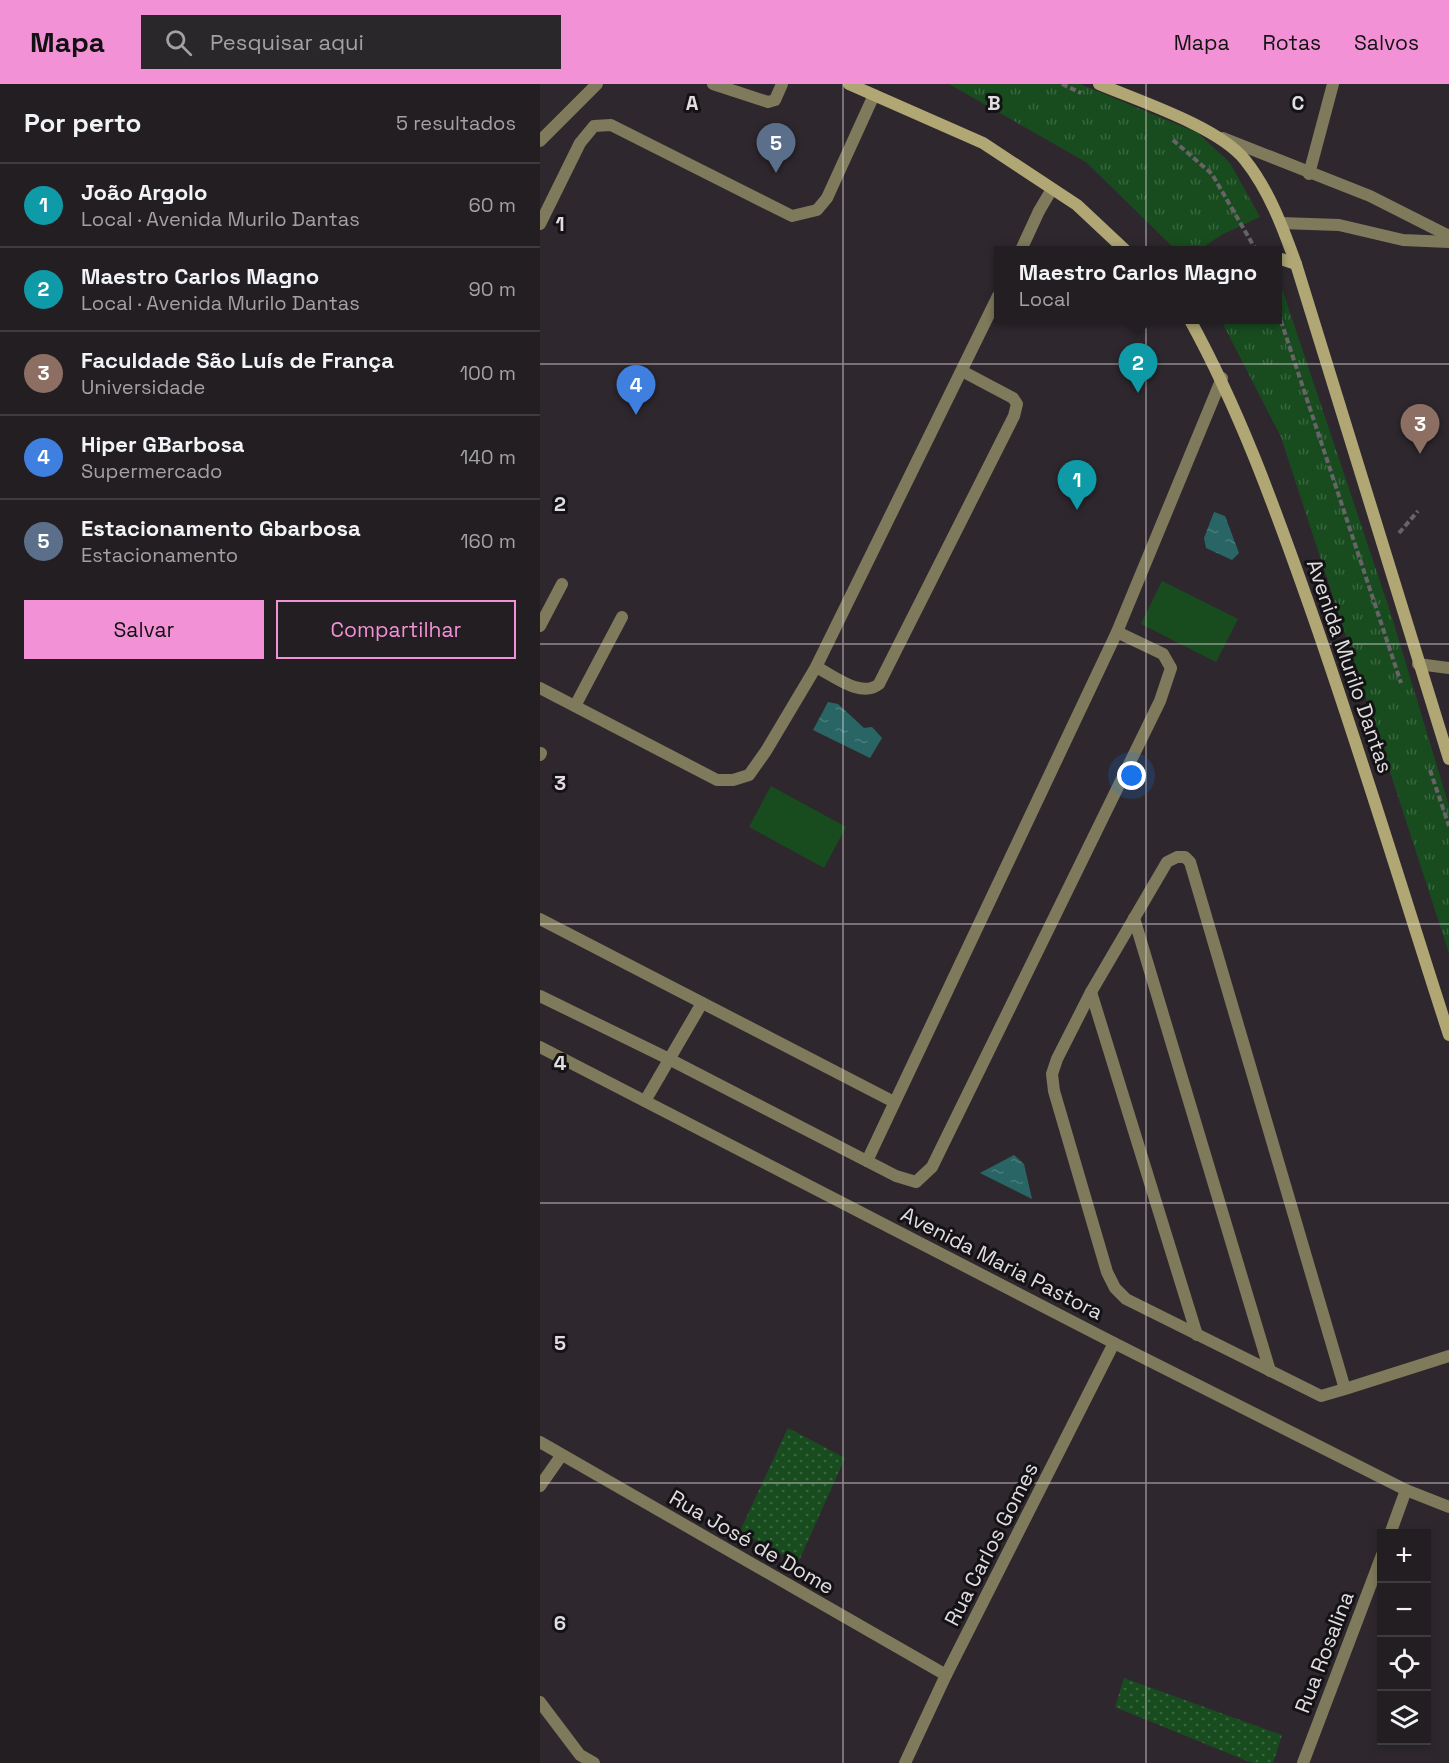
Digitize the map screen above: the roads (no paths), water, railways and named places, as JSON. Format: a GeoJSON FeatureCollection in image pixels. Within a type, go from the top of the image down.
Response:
{"type":"FeatureCollection","features":[{"type":"Feature","properties":{"kind":"main road"},"geometry":{"type":"LineString","coordinates":[[849,84],[983,143],[1077,205],[1121,246]]}},
{"type":"Feature","properties":{"kind":"main road"},"geometry":{"type":"LineString","coordinates":[[1099,84],[1219,136],[1244,158],[1281,223],[1296,264],[1449,759]]}},
{"type":"Feature","properties":{"kind":"main road"},"geometry":{"type":"LineString","coordinates":[[1282,259],[1296,264]]}},
{"type":"Feature","properties":{"kind":"main road","name":"Avenida Murilo Dantas"},"geometry":{"type":"LineString","coordinates":[[1192,324],[1222,378],[1270,495],[1329,661],[1449,1035]]}},
{"type":"Feature","properties":{"kind":"street"},"geometry":{"type":"LineString","coordinates":[[540,141],[597,84]]}},
{"type":"Feature","properties":{"kind":"street"},"geometry":{"type":"LineString","coordinates":[[712,84],[768,102],[775,100],[782,84]]}},
{"type":"Feature","properties":{"kind":"street"},"geometry":{"type":"LineString","coordinates":[[1310,174],[1333,84]]}},
{"type":"Feature","properties":{"kind":"street"},"geometry":{"type":"LineString","coordinates":[[540,224],[580,143],[594,126],[611,125],[792,216],[817,210],[827,198],[874,95]]}},
{"type":"Feature","properties":{"kind":"street"},"geometry":{"type":"LineString","coordinates":[[1219,136],[1370,196],[1449,236]]}},
{"type":"Feature","properties":{"kind":"street"},"geometry":{"type":"LineString","coordinates":[[1023,246],[1052,189]]}},
{"type":"Feature","properties":{"kind":"street"},"geometry":{"type":"LineString","coordinates":[[1281,223],[1338,225],[1403,240],[1449,242]]}},
{"type":"Feature","properties":{"kind":"street"},"geometry":{"type":"LineString","coordinates":[[540,688],[717,780],[733,780],[749,775],[816,667],[994,306]]}},
{"type":"Feature","properties":{"kind":"street"},"geometry":{"type":"LineString","coordinates":[[816,667],[863,690],[872,690],[879,684],[1014,416],[1017,404],[1013,398],[962,371]]}},
{"type":"Feature","properties":{"kind":"street"},"geometry":{"type":"LineString","coordinates":[[867,1161],[1118,632],[1222,378]]}},
{"type":"Feature","properties":{"kind":"street"},"geometry":{"type":"LineString","coordinates":[[540,626],[562,584]]}},
{"type":"Feature","properties":{"kind":"street"},"geometry":{"type":"LineString","coordinates":[[575,706],[622,617]]}},
{"type":"Feature","properties":{"kind":"street"},"geometry":{"type":"LineString","coordinates":[[540,996],[669,1059],[896,1176],[916,1182],[932,1167],[1160,701],[1172,668],[1163,654],[1118,632]]}},
{"type":"Feature","properties":{"kind":"street"},"geometry":{"type":"LineString","coordinates":[[1418,664],[1449,668]]}},
{"type":"Feature","properties":{"kind":"street"},"geometry":{"type":"LineString","coordinates":[[1345,1389],[1190,862],[1185,857],[1177,856],[1167,862],[1091,992],[1057,1059],[1052,1074],[1054,1091],[1107,1272],[1115,1288],[1126,1299],[1321,1396],[1345,1389],[1449,1356]]}},
{"type":"Feature","properties":{"kind":"street"},"geometry":{"type":"LineString","coordinates":[[1134,918],[1270,1371]]}},
{"type":"Feature","properties":{"kind":"street"},"geometry":{"type":"LineString","coordinates":[[540,919],[894,1102]]}},
{"type":"Feature","properties":{"kind":"street"},"geometry":{"type":"LineString","coordinates":[[1091,992],[1197,1335]]}},
{"type":"Feature","properties":{"kind":"street"},"geometry":{"type":"LineString","coordinates":[[645,1101],[702,1003]]}},
{"type":"Feature","properties":{"kind":"street","name":"Avenida Maria Pastora"},"geometry":{"type":"LineString","coordinates":[[540,1047],[1114,1343],[1406,1490],[1449,1507]]}},
{"type":"Feature","properties":{"kind":"street","name":"Rua Carlos Gomes"},"geometry":{"type":"LineString","coordinates":[[905,1763],[946,1675],[1114,1343]]}},
{"type":"Feature","properties":{"kind":"street","name":"Rua José de Dome"},"geometry":{"type":"LineString","coordinates":[[540,1442],[946,1675]]}},
{"type":"Feature","properties":{"kind":"street"},"geometry":{"type":"LineString","coordinates":[[540,1486],[561,1456]]}},
{"type":"Feature","properties":{"kind":"street"},"geometry":{"type":"LineString","coordinates":[[1391,1529],[1406,1490]]}},
{"type":"Feature","properties":{"kind":"street","name":"Rua Rosalina"},"geometry":{"type":"LineString","coordinates":[[1303,1763],[1377,1568]]}},
{"type":"Feature","properties":{"kind":"street"},"geometry":{"type":"LineString","coordinates":[[540,1702],[578,1759],[594,1763]]}},
{"type":"Feature","properties":{"kind":"water"},"geometry":{"type":"Polygon","coordinates":[[[1214,512],[1225,516],[1239,553],[1232,560],[1206,548],[1204,538],[1214,512]]]}},
{"type":"Feature","properties":{"kind":"water"},"geometry":{"type":"Polygon","coordinates":[[[828,702],[838,704],[864,728],[872,727],[882,738],[870,758],[813,730],[828,702]]]}},
{"type":"Feature","properties":{"kind":"water"},"geometry":{"type":"Polygon","coordinates":[[[1014,1155],[1024,1164],[1032,1199],[980,1173],[1014,1155]]]}},
{"type":"Feature","properties":{"kind":"place","name":"Estacionamento Gbarbosa"},"geometry":{"type":"Point","coordinates":[776,173]}},
{"type":"Feature","properties":{"kind":"place","name":"Maestro Carlos Magno"},"geometry":{"type":"Point","coordinates":[1138,393]}},
{"type":"Feature","properties":{"kind":"place","name":"Hiper GBarbosa"},"geometry":{"type":"Point","coordinates":[636,415]}},
{"type":"Feature","properties":{"kind":"place","name":"Faculdade São Luís de França"},"geometry":{"type":"Point","coordinates":[1420,454]}},
{"type":"Feature","properties":{"kind":"place","name":"João Argolo"},"geometry":{"type":"Point","coordinates":[1077,510]}}]}
